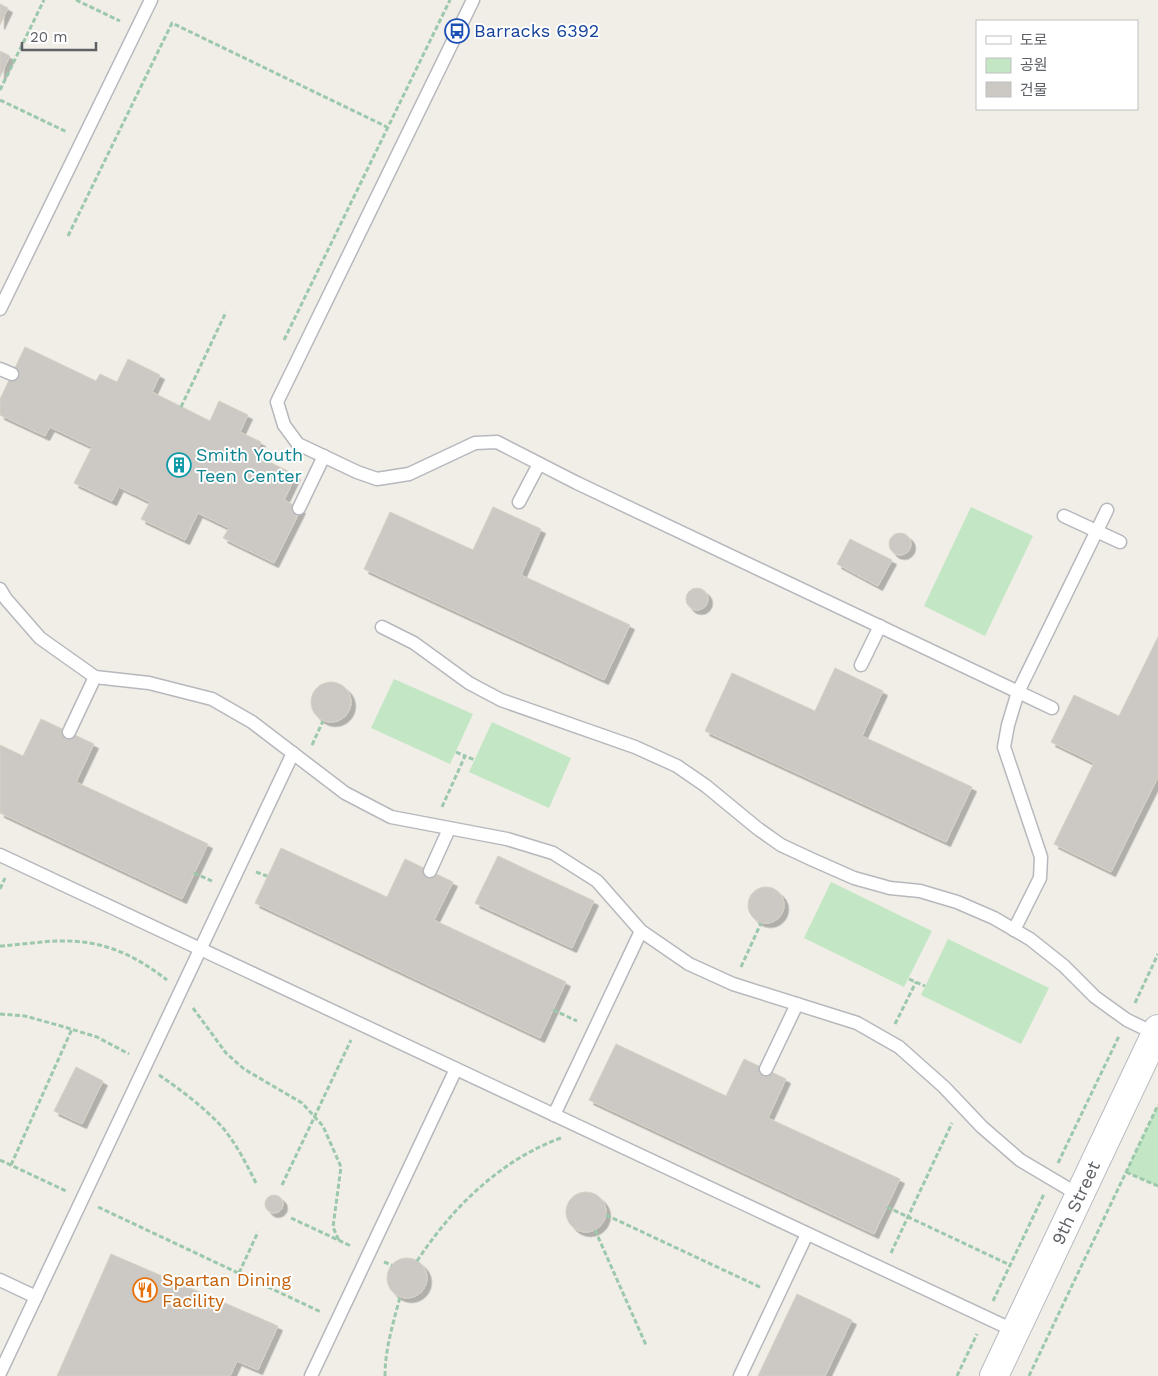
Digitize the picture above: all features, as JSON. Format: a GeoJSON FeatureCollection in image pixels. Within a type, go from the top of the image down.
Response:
{"type":"FeatureCollection","features":[{"type":"Feature","properties":{"kind":"street","name":"9th Street"},"geometry":{"type":"LineString","coordinates":[[994,1376],[1157,1032]]}},
{"type":"Feature","properties":{"kind":"lane"},"geometry":{"type":"LineString","coordinates":[[0,309],[151,0]]}},
{"type":"Feature","properties":{"kind":"lane"},"geometry":{"type":"LineString","coordinates":[[472,0],[277,402],[284,425],[298,444],[357,472],[377,479],[409,474],[475,443],[497,442],[539,464],[1052,708]]}},
{"type":"Feature","properties":{"kind":"lane"},"geometry":{"type":"LineString","coordinates":[[0,369],[12,374]]}},
{"type":"Feature","properties":{"kind":"lane"},"geometry":{"type":"LineString","coordinates":[[299,508],[324,456]]}},
{"type":"Feature","properties":{"kind":"lane"},"geometry":{"type":"LineString","coordinates":[[519,502],[539,464]]}},
{"type":"Feature","properties":{"kind":"lane"},"geometry":{"type":"LineString","coordinates":[[1014,930],[1040,878],[1041,857],[1004,747],[1008,725],[1018,692],[1107,510]]}},
{"type":"Feature","properties":{"kind":"lane"},"geometry":{"type":"LineString","coordinates":[[1064,516],[1120,542]]}},
{"type":"Feature","properties":{"kind":"lane"},"geometry":{"type":"LineString","coordinates":[[0,589],[6,599],[40,638],[95,677],[149,683],[212,699],[252,722],[345,793],[391,817],[449,830],[507,839],[553,853],[597,881],[641,931],[689,964],[733,984],[856,1023],[887,1040],[899,1047],[944,1087],[982,1128],[1020,1160],[1079,1195]]}},
{"type":"Feature","properties":{"kind":"lane"},"geometry":{"type":"LineString","coordinates":[[861,665],[880,626]]}},
{"type":"Feature","properties":{"kind":"lane"},"geometry":{"type":"LineString","coordinates":[[382,627],[414,643],[470,683],[501,700],[635,747],[677,766],[706,786],[781,845],[810,860],[854,878],[890,888],[920,891],[957,902],[994,918],[1030,939],[1064,966],[1095,997],[1127,1020],[1157,1032]]}},
{"type":"Feature","properties":{"kind":"lane"},"geometry":{"type":"LineString","coordinates":[[69,732],[95,677]]}},
{"type":"Feature","properties":{"kind":"lane"},"geometry":{"type":"LineString","coordinates":[[0,1373],[294,753]]}},
{"type":"Feature","properties":{"kind":"lane"},"geometry":{"type":"LineString","coordinates":[[430,871],[449,830]]}},
{"type":"Feature","properties":{"kind":"lane"},"geometry":{"type":"LineString","coordinates":[[0,856],[1015,1331]]}},
{"type":"Feature","properties":{"kind":"lane"},"geometry":{"type":"LineString","coordinates":[[554,1115],[641,931]]}},
{"type":"Feature","properties":{"kind":"lane"},"geometry":{"type":"LineString","coordinates":[[766,1070],[797,1004]]}},
{"type":"Feature","properties":{"kind":"lane"},"geometry":{"type":"LineString","coordinates":[[311,1376],[456,1069]]}},
{"type":"Feature","properties":{"kind":"lane"},"geometry":{"type":"LineString","coordinates":[[740,1376],[807,1234]]}},
{"type":"Feature","properties":{"kind":"lane"},"geometry":{"type":"LineString","coordinates":[[0,1280],[36,1297]]}},
{"type":"Feature","properties":{"kind":"path"},"geometry":{"type":"LineString","coordinates":[[0,90],[44,0]]}},
{"type":"Feature","properties":{"kind":"path"},"geometry":{"type":"LineString","coordinates":[[76,0],[137,29]]}},
{"type":"Feature","properties":{"kind":"path"},"geometry":{"type":"LineString","coordinates":[[284,340],[450,0]]}},
{"type":"Feature","properties":{"kind":"path"},"geometry":{"type":"LineString","coordinates":[[68,236],[172,23],[388,127]]}},
{"type":"Feature","properties":{"kind":"path"},"geometry":{"type":"LineString","coordinates":[[0,100],[109,152]]}},
{"type":"Feature","properties":{"kind":"path"},"geometry":{"type":"LineString","coordinates":[[181,407],[226,312]]}},
{"type":"Feature","properties":{"kind":"path"},"geometry":{"type":"LineString","coordinates":[[305,762],[324,721]]}},
{"type":"Feature","properties":{"kind":"path"},"geometry":{"type":"LineString","coordinates":[[456,752],[475,760]]}},
{"type":"Feature","properties":{"kind":"path"},"geometry":{"type":"LineString","coordinates":[[433,826],[465,756]]}},
{"type":"Feature","properties":{"kind":"path"},"geometry":{"type":"LineString","coordinates":[[733,984],[761,923]]}},
{"type":"Feature","properties":{"kind":"path"},"geometry":{"type":"LineString","coordinates":[[0,946],[61,941],[85,942],[118,950],[151,968],[181,991],[226,1053],[244,1069],[302,1103],[323,1126],[341,1167],[333,1227],[339,1241]]}},
{"type":"Feature","properties":{"kind":"path"},"geometry":{"type":"LineString","coordinates":[[909,978],[925,986]]}},
{"type":"Feature","properties":{"kind":"path"},"geometry":{"type":"LineString","coordinates":[[887,1040],[916,982]]}},
{"type":"Feature","properties":{"kind":"path"},"geometry":{"type":"LineString","coordinates":[[553,1010],[594,1029]]}},
{"type":"Feature","properties":{"kind":"path"},"geometry":{"type":"LineString","coordinates":[[282,1185],[359,1024]]}},
{"type":"Feature","properties":{"kind":"path"},"geometry":{"type":"LineString","coordinates":[[11,1165],[72,1029]]}},
{"type":"Feature","properties":{"kind":"path"},"geometry":{"type":"LineString","coordinates":[[883,1270],[961,1105]]}},
{"type":"Feature","properties":{"kind":"path"},"geometry":{"type":"LineString","coordinates":[[1029,1376],[1158,1105]]}},
{"type":"Feature","properties":{"kind":"path"},"geometry":{"type":"LineString","coordinates":[[417,1261],[433,1236],[455,1211],[486,1181],[518,1159],[557,1140],[585,1130]]}},
{"type":"Feature","properties":{"kind":"path"},"geometry":{"type":"LineString","coordinates":[[0,1160],[338,1320]]}},
{"type":"Feature","properties":{"kind":"path"},"geometry":{"type":"LineString","coordinates":[[1126,1172],[1158,1186]]}},
{"type":"Feature","properties":{"kind":"path"},"geometry":{"type":"LineString","coordinates":[[887,1207],[1010,1265]]}},
{"type":"Feature","properties":{"kind":"path"},"geometry":{"type":"LineString","coordinates":[[606,1215],[778,1296]]}},
{"type":"Feature","properties":{"kind":"path"},"geometry":{"type":"LineString","coordinates":[[291,1218],[392,1266]]}},
{"type":"Feature","properties":{"kind":"path"},"geometry":{"type":"LineString","coordinates":[[595,1230],[646,1345]]}},
{"type":"Feature","properties":{"kind":"path"},"geometry":{"type":"LineString","coordinates":[[239,1273],[258,1232]]}},
{"type":"Feature","properties":{"kind":"path"},"geometry":{"type":"LineString","coordinates":[[385,1376],[385,1359],[400,1298]]}},
{"type":"Feature","properties":{"kind":"green space"},"geometry":{"type":"Polygon","coordinates":[[[971,507],[1033,536],[985,636],[924,606],[971,507]]]}},
{"type":"Feature","properties":{"kind":"green space"},"geometry":{"type":"Polygon","coordinates":[[[394,679],[473,714],[450,764],[371,728],[394,679]]]}},
{"type":"Feature","properties":{"kind":"green space"},"geometry":{"type":"Polygon","coordinates":[[[492,722],[571,758],[549,808],[469,772],[492,722]]]}},
{"type":"Feature","properties":{"kind":"green space"},"geometry":{"type":"Polygon","coordinates":[[[831,882],[932,931],[904,987],[804,938],[831,882]]]}},
{"type":"Feature","properties":{"kind":"green space"},"geometry":{"type":"Polygon","coordinates":[[[948,939],[1049,988],[1021,1044],[921,995],[948,939]]]}},
{"type":"Feature","properties":{"kind":"green space"},"geometry":{"type":"Polygon","coordinates":[[[1158,1105],[1158,1186],[1126,1172],[1158,1105]]]}},
{"type":"Feature","properties":{"kind":"building"},"geometry":{"type":"Polygon","coordinates":[[[0,4],[8,8],[0,25],[0,4]]]}},
{"type":"Feature","properties":{"kind":"building"},"geometry":{"type":"Polygon","coordinates":[[[0,51],[10,56],[0,77],[0,51]]]}},
{"type":"Feature","properties":{"kind":"building","name":"Smith Youth Teen Center"},"geometry":{"type":"Polygon","coordinates":[[[25,347],[96,381],[100,374],[117,382],[128,359],[160,375],[152,392],[210,421],[219,401],[248,415],[240,432],[261,442],[255,455],[296,475],[284,500],[301,509],[274,563],[223,538],[229,528],[198,513],[185,540],[141,519],[150,502],[119,487],[112,501],[74,483],[92,447],[50,427],[45,436],[0,415],[0,399],[25,347]]]}},
{"type":"Feature","properties":{"kind":"building"},"geometry":{"type":"Polygon","coordinates":[[[493,507],[541,529],[521,575],[630,625],[604,680],[364,569],[390,512],[473,550],[493,507]]]}},
{"type":"Feature","properties":{"kind":"building"},"geometry":{"type":"Polygon","coordinates":[[[900,533],[908,536],[911,544],[908,552],[900,555],[892,552],[889,544],[892,536],[900,533]]]}},
{"type":"Feature","properties":{"kind":"building"},"geometry":{"type":"Polygon","coordinates":[[[850,539],[892,560],[878,586],[837,564],[850,539]]]}},
{"type":"Feature","properties":{"kind":"building"},"geometry":{"type":"Polygon","coordinates":[[[697,588],[705,591],[708,599],[705,607],[697,610],[689,607],[686,599],[689,591],[697,588]]]}},
{"type":"Feature","properties":{"kind":"building"},"geometry":{"type":"Polygon","coordinates":[[[1158,637],[1158,777],[1111,872],[1054,844],[1094,763],[1051,742],[1074,695],[1119,716],[1158,637]]]}},
{"type":"Feature","properties":{"kind":"building"},"geometry":{"type":"Polygon","coordinates":[[[835,668],[883,691],[862,736],[972,787],[946,842],[705,731],[732,673],[815,711],[835,668]]]}},
{"type":"Feature","properties":{"kind":"building"},"geometry":{"type":"Polygon","coordinates":[[[335,682],[342,685],[348,691],[351,702],[350,710],[342,719],[335,722],[327,722],[320,719],[312,710],[311,698],[314,691],[323,683],[335,682]]]}},
{"type":"Feature","properties":{"kind":"building"},"geometry":{"type":"Polygon","coordinates":[[[41,719],[94,744],[76,782],[208,844],[182,899],[0,813],[0,745],[23,756],[41,719]]]}},
{"type":"Feature","properties":{"kind":"building"},"geometry":{"type":"Polygon","coordinates":[[[281,848],[387,897],[405,859],[453,882],[434,920],[566,982],[540,1038],[255,903],[281,848]]]}},
{"type":"Feature","properties":{"kind":"building"},"geometry":{"type":"Polygon","coordinates":[[[498,856],[594,901],[572,948],[475,903],[498,856]]]}},
{"type":"Feature","properties":{"kind":"building"},"geometry":{"type":"Polygon","coordinates":[[[766,887],[773,888],[779,892],[783,898],[783,912],[779,918],[773,922],[766,923],[759,922],[753,918],[749,912],[748,905],[749,898],[753,892],[759,888],[766,887]]]}},
{"type":"Feature","properties":{"kind":"building"},"geometry":{"type":"Polygon","coordinates":[[[616,1044],[726,1096],[744,1059],[786,1079],[768,1118],[900,1179],[874,1234],[589,1100],[616,1044]]]}},
{"type":"Feature","properties":{"kind":"building"},"geometry":{"type":"Polygon","coordinates":[[[76,1067],[103,1081],[82,1124],[54,1111],[76,1067]]]}},
{"type":"Feature","properties":{"kind":"building"},"geometry":{"type":"Polygon","coordinates":[[[590,1192],[597,1195],[603,1201],[606,1212],[605,1220],[597,1229],[590,1232],[582,1232],[575,1229],[567,1220],[566,1208],[569,1201],[578,1193],[590,1192]]]}},
{"type":"Feature","properties":{"kind":"building"},"geometry":{"type":"Polygon","coordinates":[[[274,1195],[280,1198],[283,1204],[280,1210],[274,1213],[268,1210],[265,1204],[268,1198],[274,1195]]]}},
{"type":"Feature","properties":{"kind":"building","name":"Spartan Dining Facility"},"geometry":{"type":"Polygon","coordinates":[[[111,1254],[278,1326],[258,1370],[237,1361],[230,1376],[57,1376],[111,1254]]]}},
{"type":"Feature","properties":{"kind":"building"},"geometry":{"type":"Polygon","coordinates":[[[411,1258],[418,1261],[424,1267],[427,1278],[426,1286],[418,1295],[411,1298],[403,1298],[396,1295],[388,1286],[387,1274],[390,1267],[399,1259],[411,1258]]]}},
{"type":"Feature","properties":{"kind":"building"},"geometry":{"type":"Polygon","coordinates":[[[797,1294],[852,1320],[825,1376],[758,1376],[797,1294]]]}},
{"type":"Feature","properties":{"kind":"place","name":"Barracks 6392"},"geometry":{"type":"Point","coordinates":[457,31]}},
{"type":"Feature","properties":{"kind":"place","name":"Smith Youth Teen Center"},"geometry":{"type":"Point","coordinates":[179,465]}},
{"type":"Feature","properties":{"kind":"place","name":"Spartan Dining Facility"},"geometry":{"type":"Point","coordinates":[145,1290]}}]}
